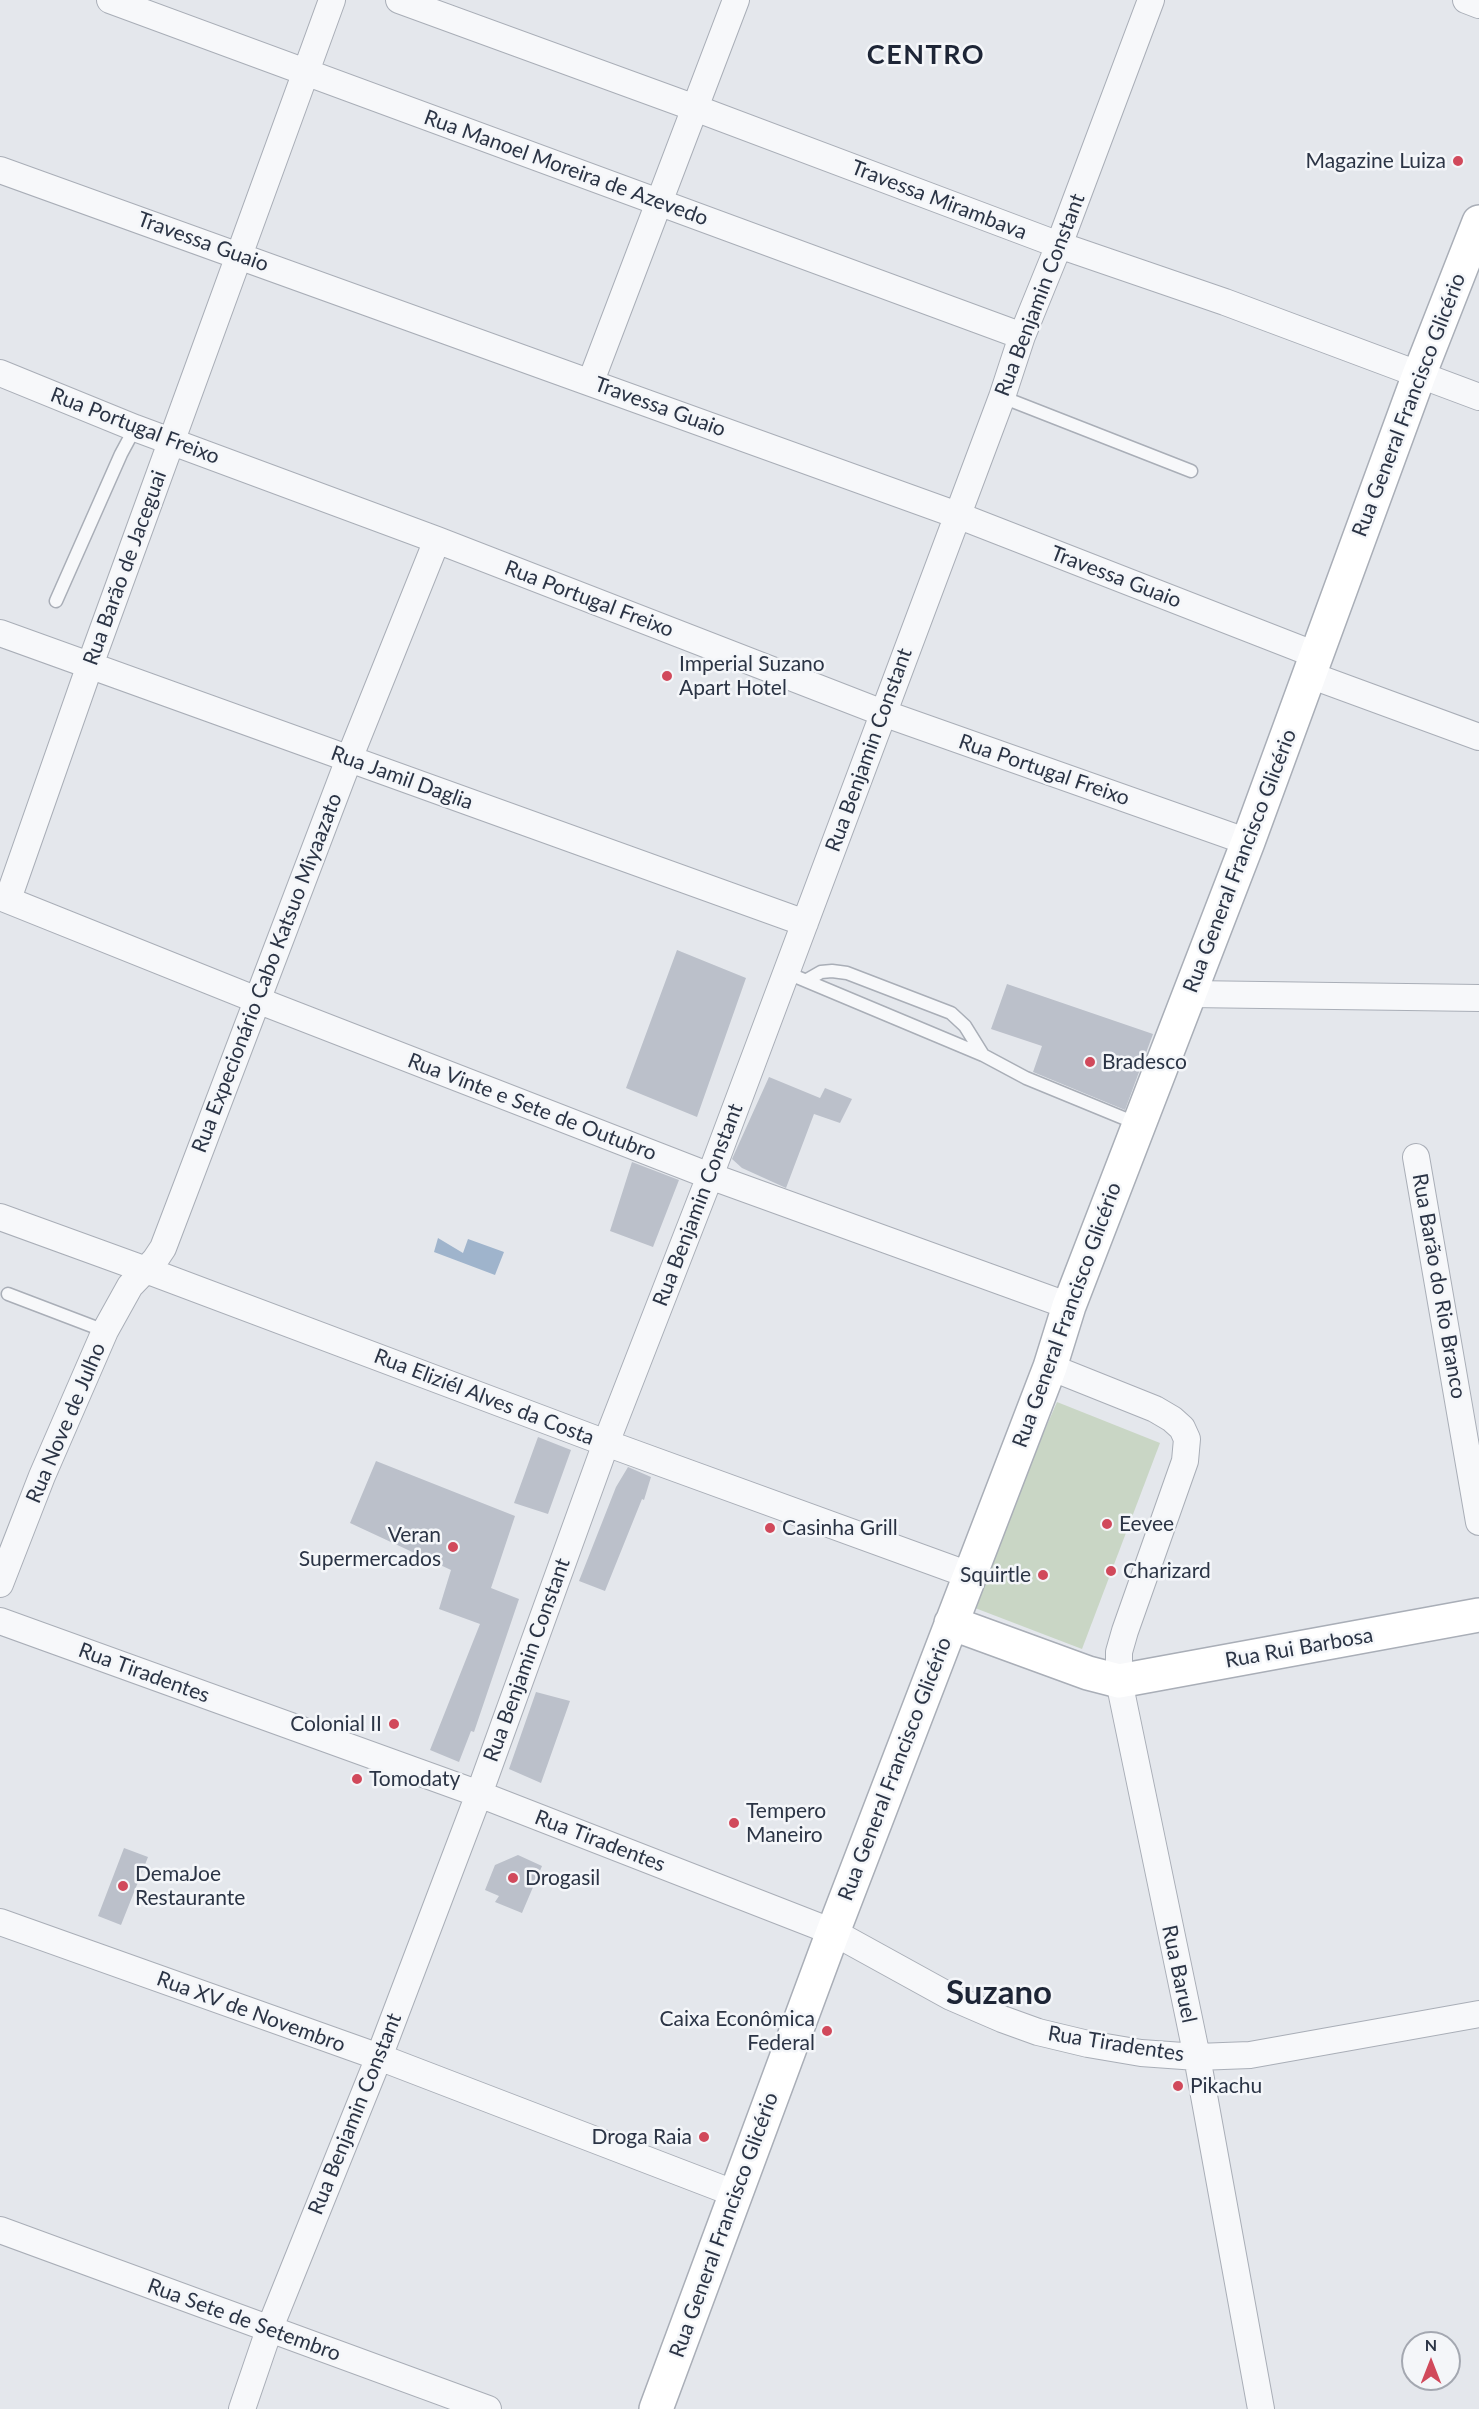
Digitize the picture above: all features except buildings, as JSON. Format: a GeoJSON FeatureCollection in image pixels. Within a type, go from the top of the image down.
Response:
{"type":"FeatureCollection","features":[{"type":"Feature","properties":{"kind":"main road","name":"Rua General Francisco Glicério"},"geometry":{"type":"LineString","coordinates":[[656,2409],[833,1932],[1050,1367],[1069,1306],[1248,842],[1419,375],[1479,222]]}},
{"type":"Feature","properties":{"kind":"main road","name":"Rua Rui Barbosa"},"geometry":{"type":"LineString","coordinates":[[1119,1681],[1479,1615]]}},
{"type":"Feature","properties":{"kind":"main road"},"geometry":{"type":"LineString","coordinates":[[951,1623],[1119,1681]]}},
{"type":"Feature","properties":{"kind":"street","name":"Rua Manoel Moreira de Azevedo"},"geometry":{"type":"LineString","coordinates":[[110,0],[1022,336]]}},
{"type":"Feature","properties":{"kind":"street","name":"Rua Barão de Jaceguai"},"geometry":{"type":"LineString","coordinates":[[4,898],[332,0]]}},
{"type":"Feature","properties":{"kind":"street","name":"Travessa Mirambava"},"geometry":{"type":"LineString","coordinates":[[399,0],[1059,245],[1225,302],[1479,397]]}},
{"type":"Feature","properties":{"kind":"street"},"geometry":{"type":"LineString","coordinates":[[591,381],[736,0]]}},
{"type":"Feature","properties":{"kind":"street","name":"Rua Benjamin Constant"},"geometry":{"type":"LineString","coordinates":[[242,2409],[269,2330],[379,2057],[606,1443],[710,1176],[796,976],[805,923],[1002,397],[1022,336],[1059,245],[1151,0]]}},
{"type":"Feature","properties":{"kind":"street"},"geometry":{"type":"LineString","coordinates":[[1466,0],[1479,5]]}},
{"type":"Feature","properties":{"kind":"street","name":"Travessa Guaio"},"geometry":{"type":"LineString","coordinates":[[0,170],[591,381],[957,515],[1479,737]]}},
{"type":"Feature","properties":{"kind":"street","name":"Rua Portugal Freixo"},"geometry":{"type":"LineString","coordinates":[[0,373],[171,442],[437,540],[883,713],[1248,842]]}},
{"type":"Feature","properties":{"kind":"street","name":"Rua Expecionário Cabo Katsuo Miyaazato"},"geometry":{"type":"LineString","coordinates":[[146,1270],[163,1248],[349,759],[437,540]]}},
{"type":"Feature","properties":{"kind":"street","name":"Rua Jamil Daglia"},"geometry":{"type":"LineString","coordinates":[[0,633],[805,923]]}},
{"type":"Feature","properties":{"kind":"street","name":"Rua Vinte e Sete de Outubro"},"geometry":{"type":"LineString","coordinates":[[4,898],[257,1000],[710,1176],[1069,1306]]}},
{"type":"Feature","properties":{"kind":"street"},"geometry":{"type":"LineString","coordinates":[[1190,994],[1479,998]]}},
{"type":"Feature","properties":{"kind":"street","name":"Rua Barão do Rio Branco"},"geometry":{"type":"LineString","coordinates":[[1416,1157],[1479,1522]]}},
{"type":"Feature","properties":{"kind":"street","name":"Rua Eliziél Alves da Costa"},"geometry":{"type":"LineString","coordinates":[[0,1217],[606,1443],[969,1575]]}},
{"type":"Feature","properties":{"kind":"street","name":"Rua Nove de Julho"},"geometry":{"type":"LineString","coordinates":[[0,1584],[42,1476],[105,1331],[130,1286],[146,1270]]}},
{"type":"Feature","properties":{"kind":"street","name":"Rua Baruel"},"geometry":{"type":"LineString","coordinates":[[1050,1367],[1155,1409],[1173,1419],[1182,1428],[1187,1439],[1185,1461],[1119,1652],[1119,1681],[1197,2057],[1261,2409]]}},
{"type":"Feature","properties":{"kind":"street","name":"Rua Tiradentes"},"geometry":{"type":"LineString","coordinates":[[0,1621],[478,1794],[833,1932],[951,1997],[1038,2032],[1141,2053],[1197,2057],[1251,2055],[1479,2014]]}},
{"type":"Feature","properties":{"kind":"street","name":"Rua XV de Novembro"},"geometry":{"type":"LineString","coordinates":[[0,1922],[379,2057],[736,2194]]}},
{"type":"Feature","properties":{"kind":"street","name":"Rua Sete de Setembro"},"geometry":{"type":"LineString","coordinates":[[0,2230],[488,2409]]}},
{"type":"Feature","properties":{"kind":"lane"},"geometry":{"type":"LineString","coordinates":[[1002,397],[1191,471]]}},
{"type":"Feature","properties":{"kind":"lane"},"geometry":{"type":"LineString","coordinates":[[56,601],[121,454],[135,428]]}},
{"type":"Feature","properties":{"kind":"lane"},"geometry":{"type":"LineString","coordinates":[[796,976],[832,970],[847,973],[951,1013],[965,1026],[982,1055]]}},
{"type":"Feature","properties":{"kind":"lane"},"geometry":{"type":"LineString","coordinates":[[796,976],[982,1055],[1026,1078],[1138,1124]]}},
{"type":"Feature","properties":{"kind":"lane"},"geometry":{"type":"LineString","coordinates":[[8,1294],[105,1331]]}},
{"type":"Feature","properties":{"kind":"green space"},"geometry":{"type":"Polygon","coordinates":[[[1057,1402],[1160,1443],[1082,1649],[975,1608],[988,1559],[1057,1402]]]}},
{"type":"Feature","properties":{"kind":"water"},"geometry":{"type":"Polygon","coordinates":[[[438,1238],[463,1253],[468,1239],[504,1252],[495,1275],[434,1252],[438,1238]]]}},
{"type":"Feature","properties":{"kind":"place","name":"Magazine Luiza"},"geometry":{"type":"Point","coordinates":[1458,161]}},
{"type":"Feature","properties":{"kind":"place","name":"Imperial Suzano Apart Hotel"},"geometry":{"type":"Point","coordinates":[667,676]}},
{"type":"Feature","properties":{"kind":"place","name":"Bradesco"},"geometry":{"type":"Point","coordinates":[1090,1062]}},
{"type":"Feature","properties":{"kind":"place","name":"Eevee"},"geometry":{"type":"Point","coordinates":[1107,1524]}},
{"type":"Feature","properties":{"kind":"place","name":"Casinha Grill"},"geometry":{"type":"Point","coordinates":[770,1528]}},
{"type":"Feature","properties":{"kind":"place","name":"Veran Supermercados"},"geometry":{"type":"Point","coordinates":[453,1547]}},
{"type":"Feature","properties":{"kind":"place","name":"Charizard"},"geometry":{"type":"Point","coordinates":[1111,1571]}},
{"type":"Feature","properties":{"kind":"place","name":"Squirtle"},"geometry":{"type":"Point","coordinates":[1043,1575]}},
{"type":"Feature","properties":{"kind":"place","name":"Colonial II"},"geometry":{"type":"Point","coordinates":[394,1724]}},
{"type":"Feature","properties":{"kind":"place","name":"Tomodaty"},"geometry":{"type":"Point","coordinates":[357,1779]}},
{"type":"Feature","properties":{"kind":"place","name":"Tempero Maneiro"},"geometry":{"type":"Point","coordinates":[734,1823]}},
{"type":"Feature","properties":{"kind":"place","name":"Drogasil"},"geometry":{"type":"Point","coordinates":[513,1878]}},
{"type":"Feature","properties":{"kind":"place","name":"DemaJoe Restaurante"},"geometry":{"type":"Point","coordinates":[123,1886]}},
{"type":"Feature","properties":{"kind":"place","name":"Caixa Econômica Federal"},"geometry":{"type":"Point","coordinates":[827,2031]}},
{"type":"Feature","properties":{"kind":"place","name":"Pikachu"},"geometry":{"type":"Point","coordinates":[1178,2086]}},
{"type":"Feature","properties":{"kind":"place","name":"Droga Raia"},"geometry":{"type":"Point","coordinates":[704,2137]}},
{"type":"Feature","properties":{"kind":"district","name":"CENTRO"},"geometry":{"type":"Point","coordinates":[926,55]}},
{"type":"Feature","properties":{"kind":"district","name":"Suzano"},"geometry":{"type":"Point","coordinates":[999,1993]}}]}
